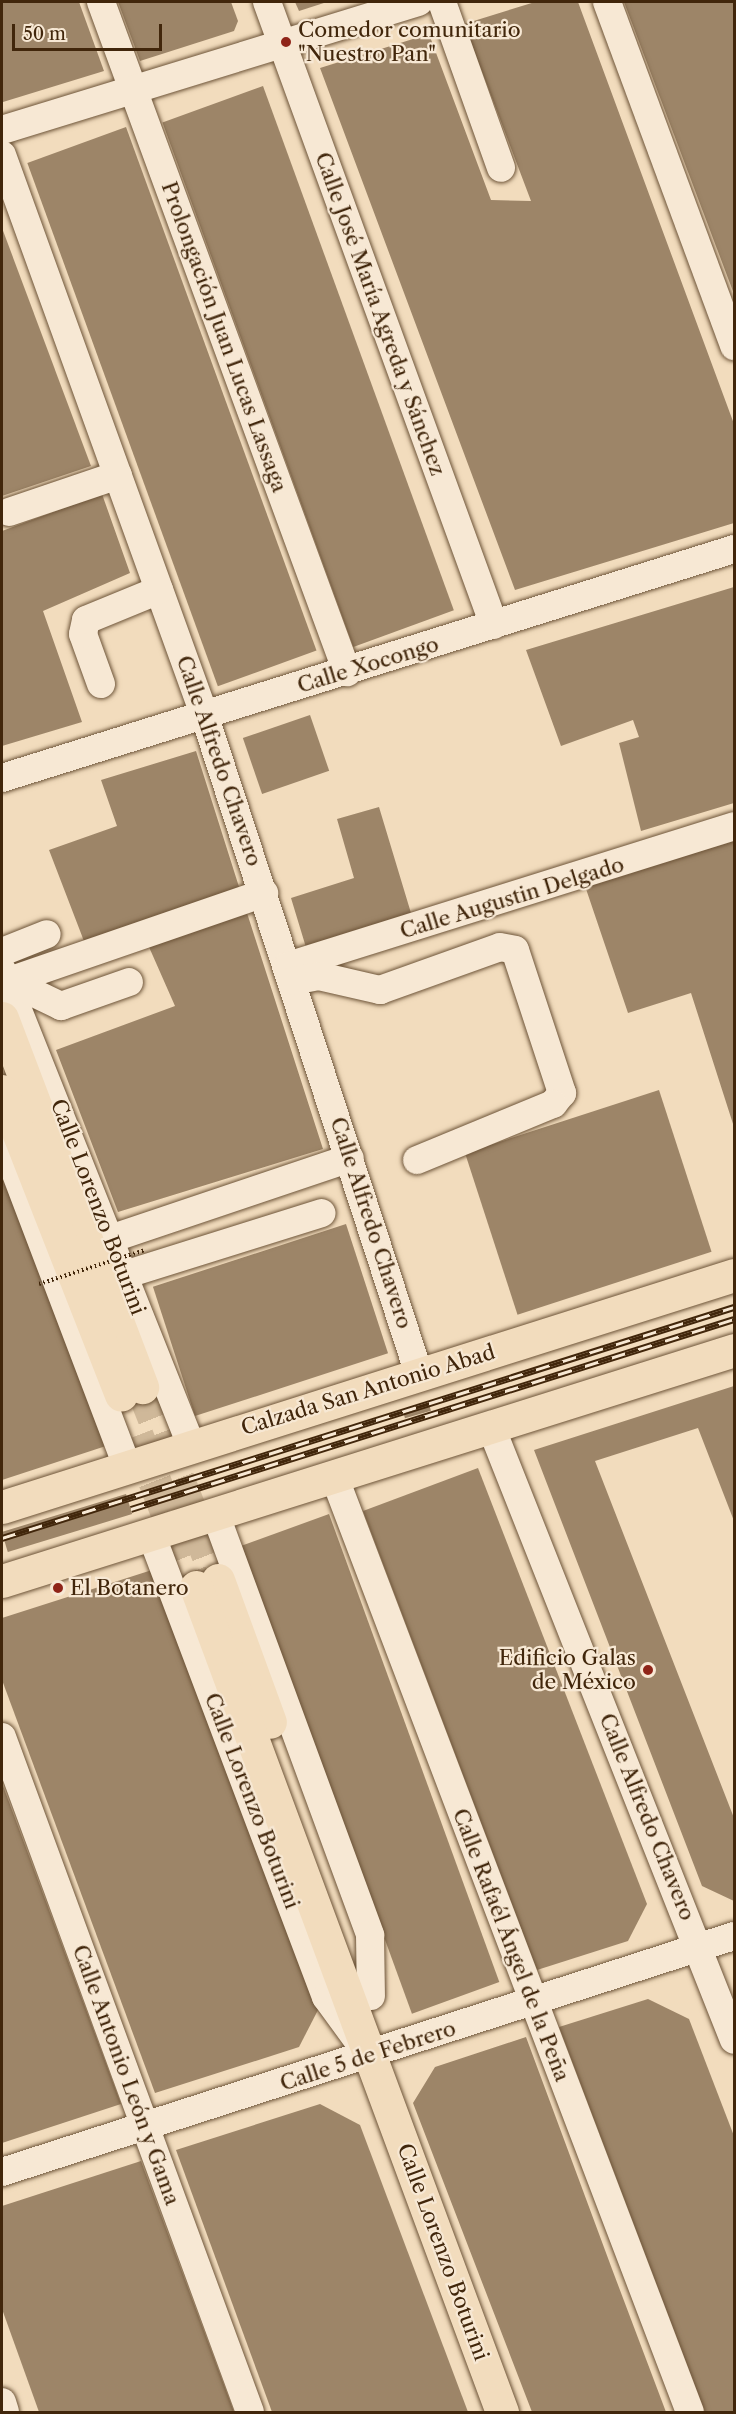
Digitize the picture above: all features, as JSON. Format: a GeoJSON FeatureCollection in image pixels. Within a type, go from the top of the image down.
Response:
{"type":"FeatureCollection","features":[{"type":"Feature","properties":{"kind":"main road","name":"Calle Lorenzo Boturini"},"geometry":{"type":"LineString","coordinates":[[2,1018],[131,1390],[2,1091]]}},
{"type":"Feature","properties":{"kind":"main road","name":"Calzada San Antonio Abad"},"geometry":{"type":"LineString","coordinates":[[2,1507],[735,1275]]}},
{"type":"Feature","properties":{"kind":"main road"},"geometry":{"type":"LineString","coordinates":[[2,1581],[735,1350]]}},
{"type":"Feature","properties":{"kind":"main road","name":"Calle Lorenzo Boturini"},"geometry":{"type":"LineString","coordinates":[[371,2057],[371,1996],[207,1584],[371,2057],[502,2412]]}},
{"type":"Feature","properties":{"kind":"street","name":"Prolongación Juan Lucas Lassaga"},"geometry":{"type":"LineString","coordinates":[[101,2],[347,672]]}},
{"type":"Feature","properties":{"kind":"street","name":"Calle José María Agreda y Sánchez"},"geometry":{"type":"LineString","coordinates":[[267,2],[494,626]]}},
{"type":"Feature","properties":{"kind":"street"},"geometry":{"type":"LineString","coordinates":[[2,130],[419,2]]}},
{"type":"Feature","properties":{"kind":"street"},"geometry":{"type":"LineString","coordinates":[[442,2],[501,168]]}},
{"type":"Feature","properties":{"kind":"street"},"geometry":{"type":"LineString","coordinates":[[607,2],[735,346]]}},
{"type":"Feature","properties":{"kind":"street","name":"Calle Alfredo Chavero"},"geometry":{"type":"LineString","coordinates":[[2,154],[204,714],[291,974],[419,1374]]}},
{"type":"Feature","properties":{"kind":"street"},"geometry":{"type":"LineString","coordinates":[[9,512],[118,475]]}},
{"type":"Feature","properties":{"kind":"street","name":"Calle Xocongo"},"geometry":{"type":"LineString","coordinates":[[2,778],[735,549]]}},
{"type":"Feature","properties":{"kind":"street"},"geometry":{"type":"LineString","coordinates":[[101,684],[83,634],[86,620],[159,590]]}},
{"type":"Feature","properties":{"kind":"street","name":"Calle Augustin Delgado"},"geometry":{"type":"LineString","coordinates":[[291,974],[735,826]]}},
{"type":"Feature","properties":{"kind":"street"},"geometry":{"type":"LineString","coordinates":[[5,975],[264,893]]}},
{"type":"Feature","properties":{"kind":"street"},"geometry":{"type":"LineString","coordinates":[[2,952],[47,934]]}},
{"type":"Feature","properties":{"kind":"street"},"geometry":{"type":"LineString","coordinates":[[291,974],[319,976],[380,990],[500,947],[515,950],[562,1093],[553,1104],[417,1160]]}},
{"type":"Feature","properties":{"kind":"street"},"geometry":{"type":"LineString","coordinates":[[5,975],[61,1006],[129,982]]}},
{"type":"Feature","properties":{"kind":"street","name":"Calle Lorenzo Boturini"},"geometry":{"type":"LineString","coordinates":[[5,975],[191,1446]]}},
{"type":"Feature","properties":{"kind":"street"},"geometry":{"type":"LineString","coordinates":[[2,1137],[127,1466]]}},
{"type":"Feature","properties":{"kind":"street"},"geometry":{"type":"LineString","coordinates":[[110,1239],[350,1158]]}},
{"type":"Feature","properties":{"kind":"street"},"geometry":{"type":"LineString","coordinates":[[124,1275],[322,1213]]}},
{"type":"Feature","properties":{"kind":"street","name":"Calle Alfredo Chavero"},"geometry":{"type":"LineString","coordinates":[[491,1427],[735,2040]]}},
{"type":"Feature","properties":{"kind":"street","name":"Calle Rafaél Ángel de la Peña"},"geometry":{"type":"LineString","coordinates":[[334,1476],[690,2412]]}},
{"type":"Feature","properties":{"kind":"street","name":"Calle Lorenzo Boturini"},"geometry":{"type":"LineString","coordinates":[[215,1513],[370,1935],[371,1996]]}},
{"type":"Feature","properties":{"kind":"street","name":"Calle Lorenzo Boturini"},"geometry":{"type":"LineString","coordinates":[[151,1534],[326,1997],[371,2057]]}},
{"type":"Feature","properties":{"kind":"street","name":"Calle Antonio León y Gama"},"geometry":{"type":"LineString","coordinates":[[2,1737],[250,2412]]}},
{"type":"Feature","properties":{"kind":"street","name":"Calle 5 de Febrero"},"geometry":{"type":"LineString","coordinates":[[2,2172],[145,2125],[371,2057],[532,2001],[735,1936]]}},
{"type":"Feature","properties":{"kind":"street"},"geometry":{"type":"LineString","coordinates":[[2,2402],[5,2412]]}},
{"type":"Feature","properties":{"kind":"path"},"geometry":{"type":"LineString","coordinates":[[39,1284],[145,1250]]}},
{"type":"Feature","properties":{"kind":"building"},"geometry":{"type":"Polygon","coordinates":[[[2,2],[79,2],[104,71],[3,102],[2,2]]]}},
{"type":"Feature","properties":{"kind":"building"},"geometry":{"type":"Polygon","coordinates":[[[118,2],[231,2],[238,21],[234,31],[140,61],[118,2]]]}},
{"type":"Feature","properties":{"kind":"building"},"geometry":{"type":"Polygon","coordinates":[[[295,2],[327,2],[299,11],[295,2]]]}},
{"type":"Feature","properties":{"kind":"building"},"geometry":{"type":"Polygon","coordinates":[[[535,2],[578,2],[734,424],[734,523],[515,590],[320,68],[429,34],[491,200],[531,201],[464,24],[535,2]]]}},
{"type":"Feature","properties":{"kind":"building"},"geometry":{"type":"Polygon","coordinates":[[[624,2],[734,2],[734,294],[624,2]]]}},
{"type":"Feature","properties":{"kind":"building"},"geometry":{"type":"Polygon","coordinates":[[[263,86],[454,610],[353,647],[162,123],[263,86]]]}},
{"type":"Feature","properties":{"kind":"building"},"geometry":{"type":"Polygon","coordinates":[[[126,127],[317,650],[218,686],[27,163],[126,127]]]}},
{"type":"Feature","properties":{"kind":"building"},"geometry":{"type":"Polygon","coordinates":[[[2,228],[91,466],[2,496],[2,228]]]}},
{"type":"Feature","properties":{"kind":"building"},"geometry":{"type":"Polygon","coordinates":[[[102,494],[130,573],[43,611],[82,722],[2,746],[2,531],[102,494]]]}},
{"type":"Feature","properties":{"kind":"building"},"geometry":{"type":"Polygon","coordinates":[[[734,587],[734,803],[641,831],[619,743],[639,737],[633,720],[561,746],[526,650],[734,587]]]}},
{"type":"Feature","properties":{"kind":"building"},"geometry":{"type":"Polygon","coordinates":[[[310,715],[329,771],[262,794],[243,738],[310,715]]]}},
{"type":"Feature","properties":{"kind":"building"},"geometry":{"type":"Polygon","coordinates":[[[196,751],[240,890],[87,949],[49,850],[117,826],[101,780],[196,751]]]}},
{"type":"Feature","properties":{"kind":"building"},"geometry":{"type":"Polygon","coordinates":[[[379,807],[414,923],[308,954],[291,898],[354,878],[337,819],[379,807]]]}},
{"type":"Feature","properties":{"kind":"building"},"geometry":{"type":"Polygon","coordinates":[[[734,841],[734,1127],[691,993],[628,1013],[585,886],[734,841]]]}},
{"type":"Feature","properties":{"kind":"building"},"geometry":{"type":"Polygon","coordinates":[[[247,913],[323,1149],[118,1212],[56,1050],[175,1006],[149,947],[247,913]]]}},
{"type":"Feature","properties":{"kind":"building"},"geometry":{"type":"Polygon","coordinates":[[[659,1090],[712,1252],[518,1315],[465,1153],[659,1090]]]}},
{"type":"Feature","properties":{"kind":"building"},"geometry":{"type":"Polygon","coordinates":[[[2,1167],[109,1445],[2,1480],[2,1167]]]}},
{"type":"Feature","properties":{"kind":"building"},"geometry":{"type":"Polygon","coordinates":[[[346,1224],[388,1353],[195,1416],[153,1287],[346,1224]]]}},
{"type":"Feature","properties":{"kind":"building","name":"Edificio Galas de México"},"geometry":{"type":"Polygon","coordinates":[[[734,1386],[734,1521],[698,1428],[595,1461],[734,1818],[734,1901],[702,1886],[534,1450],[734,1386]]]}},
{"type":"Feature","properties":{"kind":"building"},"geometry":{"type":"Polygon","coordinates":[[[429,1404],[431,1411],[405,1418],[403,1411],[429,1404]]]}},
{"type":"Feature","properties":{"kind":"building"},"geometry":{"type":"Polygon","coordinates":[[[478,1468],[647,1904],[628,1941],[537,1970],[363,1511],[478,1468]]]}},
{"type":"Feature","properties":{"kind":"building"},"geometry":{"type":"Polygon","coordinates":[[[126,1494],[132,1514],[8,1552],[2,1532],[126,1494]]]}},
{"type":"Feature","properties":{"kind":"building"},"geometry":{"type":"Polygon","coordinates":[[[329,1514],[499,1982],[412,2014],[242,1546],[329,1514]]]}},
{"type":"Feature","properties":{"kind":"building"},"geometry":{"type":"Polygon","coordinates":[[[152,1570],[318,2010],[299,2047],[155,2093],[2,1680],[2,1618],[152,1570]]]}},
{"type":"Feature","properties":{"kind":"building"},"geometry":{"type":"Polygon","coordinates":[[[2,1783],[121,2104],[2,2143],[2,1783]]]}},
{"type":"Feature","properties":{"kind":"building"},"geometry":{"type":"Polygon","coordinates":[[[648,1999],[689,2019],[734,2136],[734,2412],[705,2412],[559,2027],[648,1999]]]}},
{"type":"Feature","properties":{"kind":"building"},"geometry":{"type":"Polygon","coordinates":[[[526,2037],[666,2412],[532,2412],[413,2103],[435,2067],[526,2037]]]}},
{"type":"Feature","properties":{"kind":"building"},"geometry":{"type":"Polygon","coordinates":[[[320,2104],[360,2125],[468,2412],[272,2412],[176,2150],[320,2104]]]}},
{"type":"Feature","properties":{"kind":"building"},"geometry":{"type":"Polygon","coordinates":[[[141,2161],[234,2412],[39,2412],[2,2309],[2,2206],[141,2161]]]}},
{"type":"Feature","properties":{"kind":"tunnel"},"geometry":{"type":"LineString","coordinates":[[142,1387],[218,1580]]}},
{"type":"Feature","properties":{"kind":"tunnel"},"geometry":{"type":"LineString","coordinates":[[137,1435],[196,1587]]}},
{"type":"Feature","properties":{"kind":"railway"},"geometry":{"type":"LineString","coordinates":[[2,1538],[734,1307]]}},
{"type":"Feature","properties":{"kind":"railway"},"geometry":{"type":"LineString","coordinates":[[131,1509],[734,1319]]}},
{"type":"Feature","properties":{"kind":"place","name":"Comedor comunitario \"Nuestro Pan\""},"geometry":{"type":"Point","coordinates":[286,42]}},
{"type":"Feature","properties":{"kind":"place","name":"El Botanero"},"geometry":{"type":"Point","coordinates":[58,1588]}},
{"type":"Feature","properties":{"kind":"place","name":"Edificio Galas de México"},"geometry":{"type":"Point","coordinates":[648,1670]}}]}
